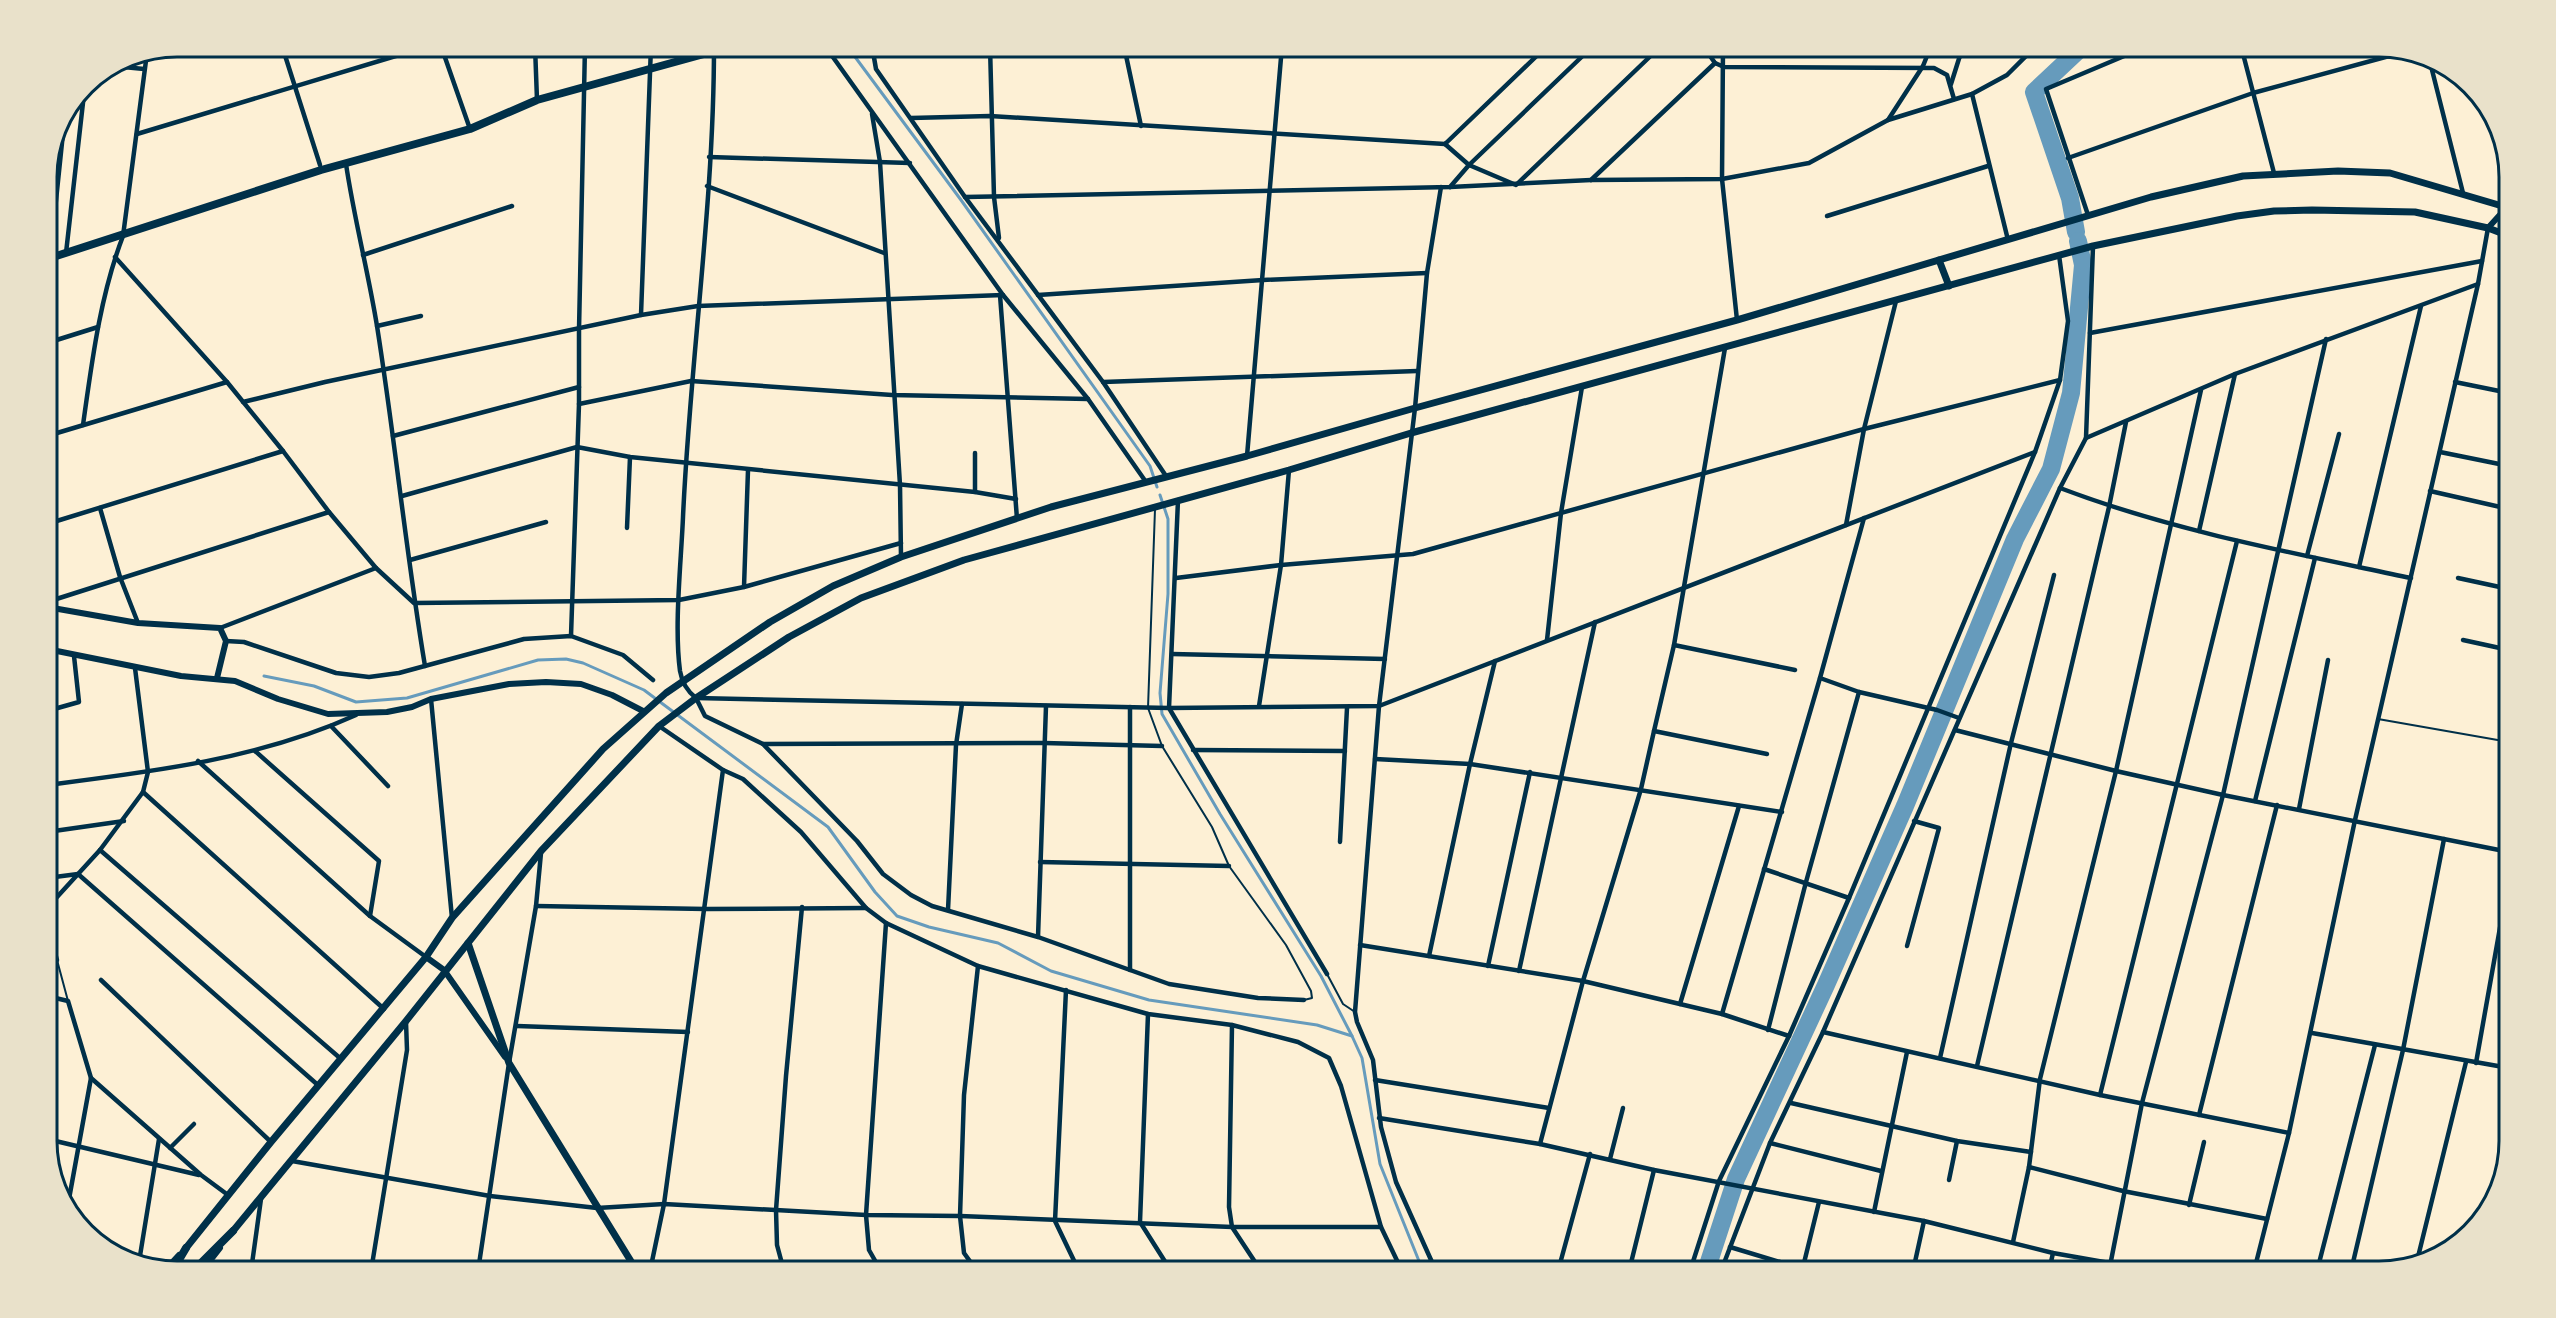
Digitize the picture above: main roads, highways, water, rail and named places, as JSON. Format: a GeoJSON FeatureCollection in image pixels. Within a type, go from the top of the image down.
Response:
{"type":"FeatureCollection","features":[{"type":"Feature","properties":{"kind":"main road"},"geometry":{"type":"LineString","coordinates":[[57,256],[346,164],[470,129],[537,100],[688,57]]}},
{"type":"Feature","properties":{"kind":"main road"},"geometry":{"type":"LineString","coordinates":[[178,1261],[186,1248],[271,1142],[426,957],[452,918],[603,749],[666,693],[770,622],[833,586],[901,557],[1051,507],[1247,456],[1737,320],[2162,194],[2243,176],[2338,171],[2390,173],[2499,205]]}},
{"type":"Feature","properties":{"kind":"main road"},"geometry":{"type":"LineString","coordinates":[[204,1261],[261,1199],[541,851],[659,726],[696,698],[789,637],[861,598],[964,560],[1289,470],[1411,433],[2090,247],[2236,216],[2274,211],[2415,213],[2499,232]]}},
{"type":"Feature","properties":{"kind":"main road"},"geometry":{"type":"LineString","coordinates":[[1939,260],[1949,286]]}},
{"type":"Feature","properties":{"kind":"main road"},"geometry":{"type":"LineString","coordinates":[[468,943],[509,1063],[630,1261]]}},
{"type":"Feature","properties":{"kind":"waterway"},"geometry":{"type":"LineString","coordinates":[[855,57],[961,200],[1150,466],[1157,487]]}},
{"type":"Feature","properties":{"kind":"waterway"},"geometry":{"type":"LineString","coordinates":[[2071,57],[2034,92],[2070,198],[2076,232]]}},
{"type":"Feature","properties":{"kind":"waterway"},"geometry":{"type":"LineString","coordinates":[[1709,1261],[1736,1179],[1826,985],[1905,806],[2015,539],[2051,469],[2071,393],[2083,265],[2078,241]]}},
{"type":"Feature","properties":{"kind":"waterway"},"geometry":{"type":"LineString","coordinates":[[1160,495],[1168,519],[1168,594],[1160,693],[1162,714],[1220,814],[1321,976],[1352,1036]]}},
{"type":"Feature","properties":{"kind":"waterway"},"geometry":{"type":"LineString","coordinates":[[264,676],[314,686],[356,702],[407,698],[538,660],[566,659],[583,663],[644,690],[828,827],[875,892],[897,916],[929,927],[998,943],[1051,971],[1149,1000],[1317,1025],[1352,1036],[1362,1058],[1380,1164],[1419,1261]]}}]}
